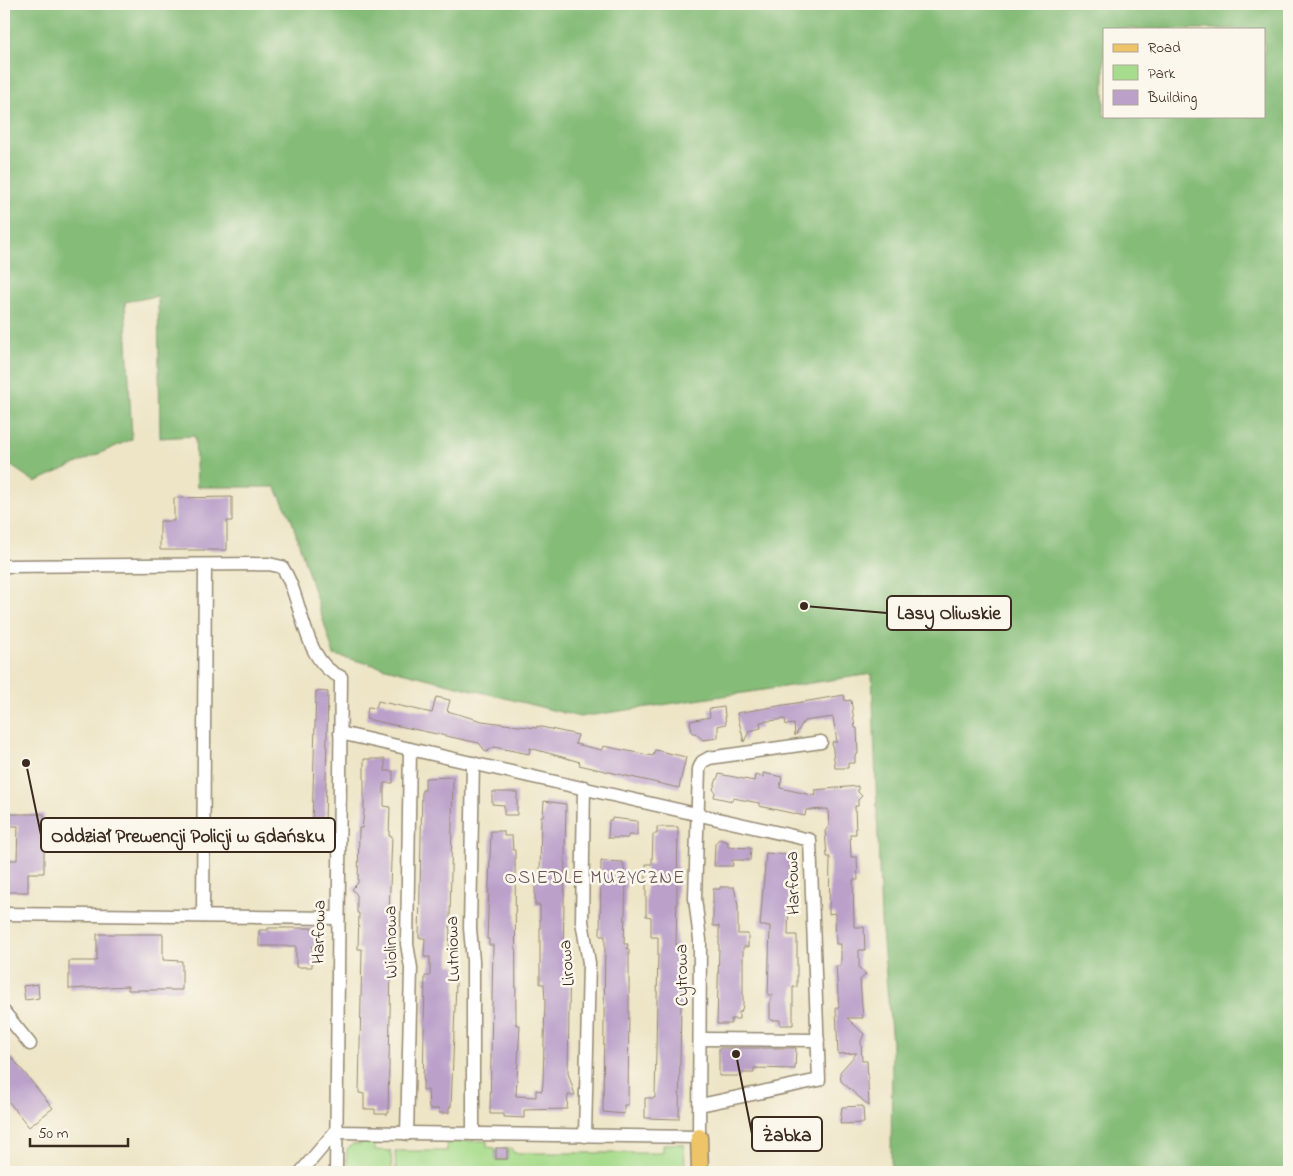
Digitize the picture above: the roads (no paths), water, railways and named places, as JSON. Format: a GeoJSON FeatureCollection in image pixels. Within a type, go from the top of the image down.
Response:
{"type":"FeatureCollection","features":[{"type":"Feature","properties":{"kind":"main road"},"geometry":{"type":"LineString","coordinates":[[699,1137],[700,1172]]}},
{"type":"Feature","properties":{"kind":"street","name":"Harfowa"},"geometry":{"type":"LineString","coordinates":[[205,565],[269,564],[282,568],[290,579],[312,647],[322,665],[331,673],[341,677],[336,1172]]}},
{"type":"Feature","properties":{"kind":"street"},"geometry":{"type":"LineString","coordinates":[[4,566],[205,565],[203,916]]}},
{"type":"Feature","properties":{"kind":"street","name":"Harfowa"},"geometry":{"type":"LineString","coordinates":[[340,733],[584,787],[810,840],[819,1080],[700,1105]]}},
{"type":"Feature","properties":{"kind":"street"},"geometry":{"type":"LineString","coordinates":[[697,813],[699,769],[702,762],[709,758],[822,742]]}},
{"type":"Feature","properties":{"kind":"street","name":"Wiolinowa"},"geometry":{"type":"LineString","coordinates":[[407,1134],[411,968],[407,944],[410,749]]}},
{"type":"Feature","properties":{"kind":"street","name":"Lutniowa"},"geometry":{"type":"LineString","coordinates":[[473,763],[470,928],[473,961],[473,1134]]}},
{"type":"Feature","properties":{"kind":"street","name":"Lirowa"},"geometry":{"type":"LineString","coordinates":[[584,787],[582,921],[589,963],[586,1136]]}},
{"type":"Feature","properties":{"kind":"street","name":"Cytrowa"},"geometry":{"type":"LineString","coordinates":[[697,813],[695,898],[700,940],[701,1039],[699,1137]]}},
{"type":"Feature","properties":{"kind":"street"},"geometry":{"type":"LineString","coordinates":[[4,914],[338,918]]}},
{"type":"Feature","properties":{"kind":"street"},"geometry":{"type":"LineString","coordinates":[[4,1012],[30,1044]]}},
{"type":"Feature","properties":{"kind":"street"},"geometry":{"type":"LineString","coordinates":[[701,1039],[818,1040]]}},
{"type":"Feature","properties":{"kind":"street"},"geometry":{"type":"LineString","coordinates":[[301,1172],[335,1132],[699,1137]]}},
{"type":"Feature","properties":{"kind":"place","name":"Lasy Oliwskie"},"geometry":{"type":"Point","coordinates":[804,606]}},
{"type":"Feature","properties":{"kind":"place","name":"Oddział Prewencji Policji w Gdańsku"},"geometry":{"type":"Point","coordinates":[26,763]}},
{"type":"Feature","properties":{"kind":"place","name":"Żabka"},"geometry":{"type":"Point","coordinates":[736,1054]}},
{"type":"Feature","properties":{"kind":"district","name":"OSIEDLE MUZYCZNE"},"geometry":{"type":"Point","coordinates":[595,878]}}]}
